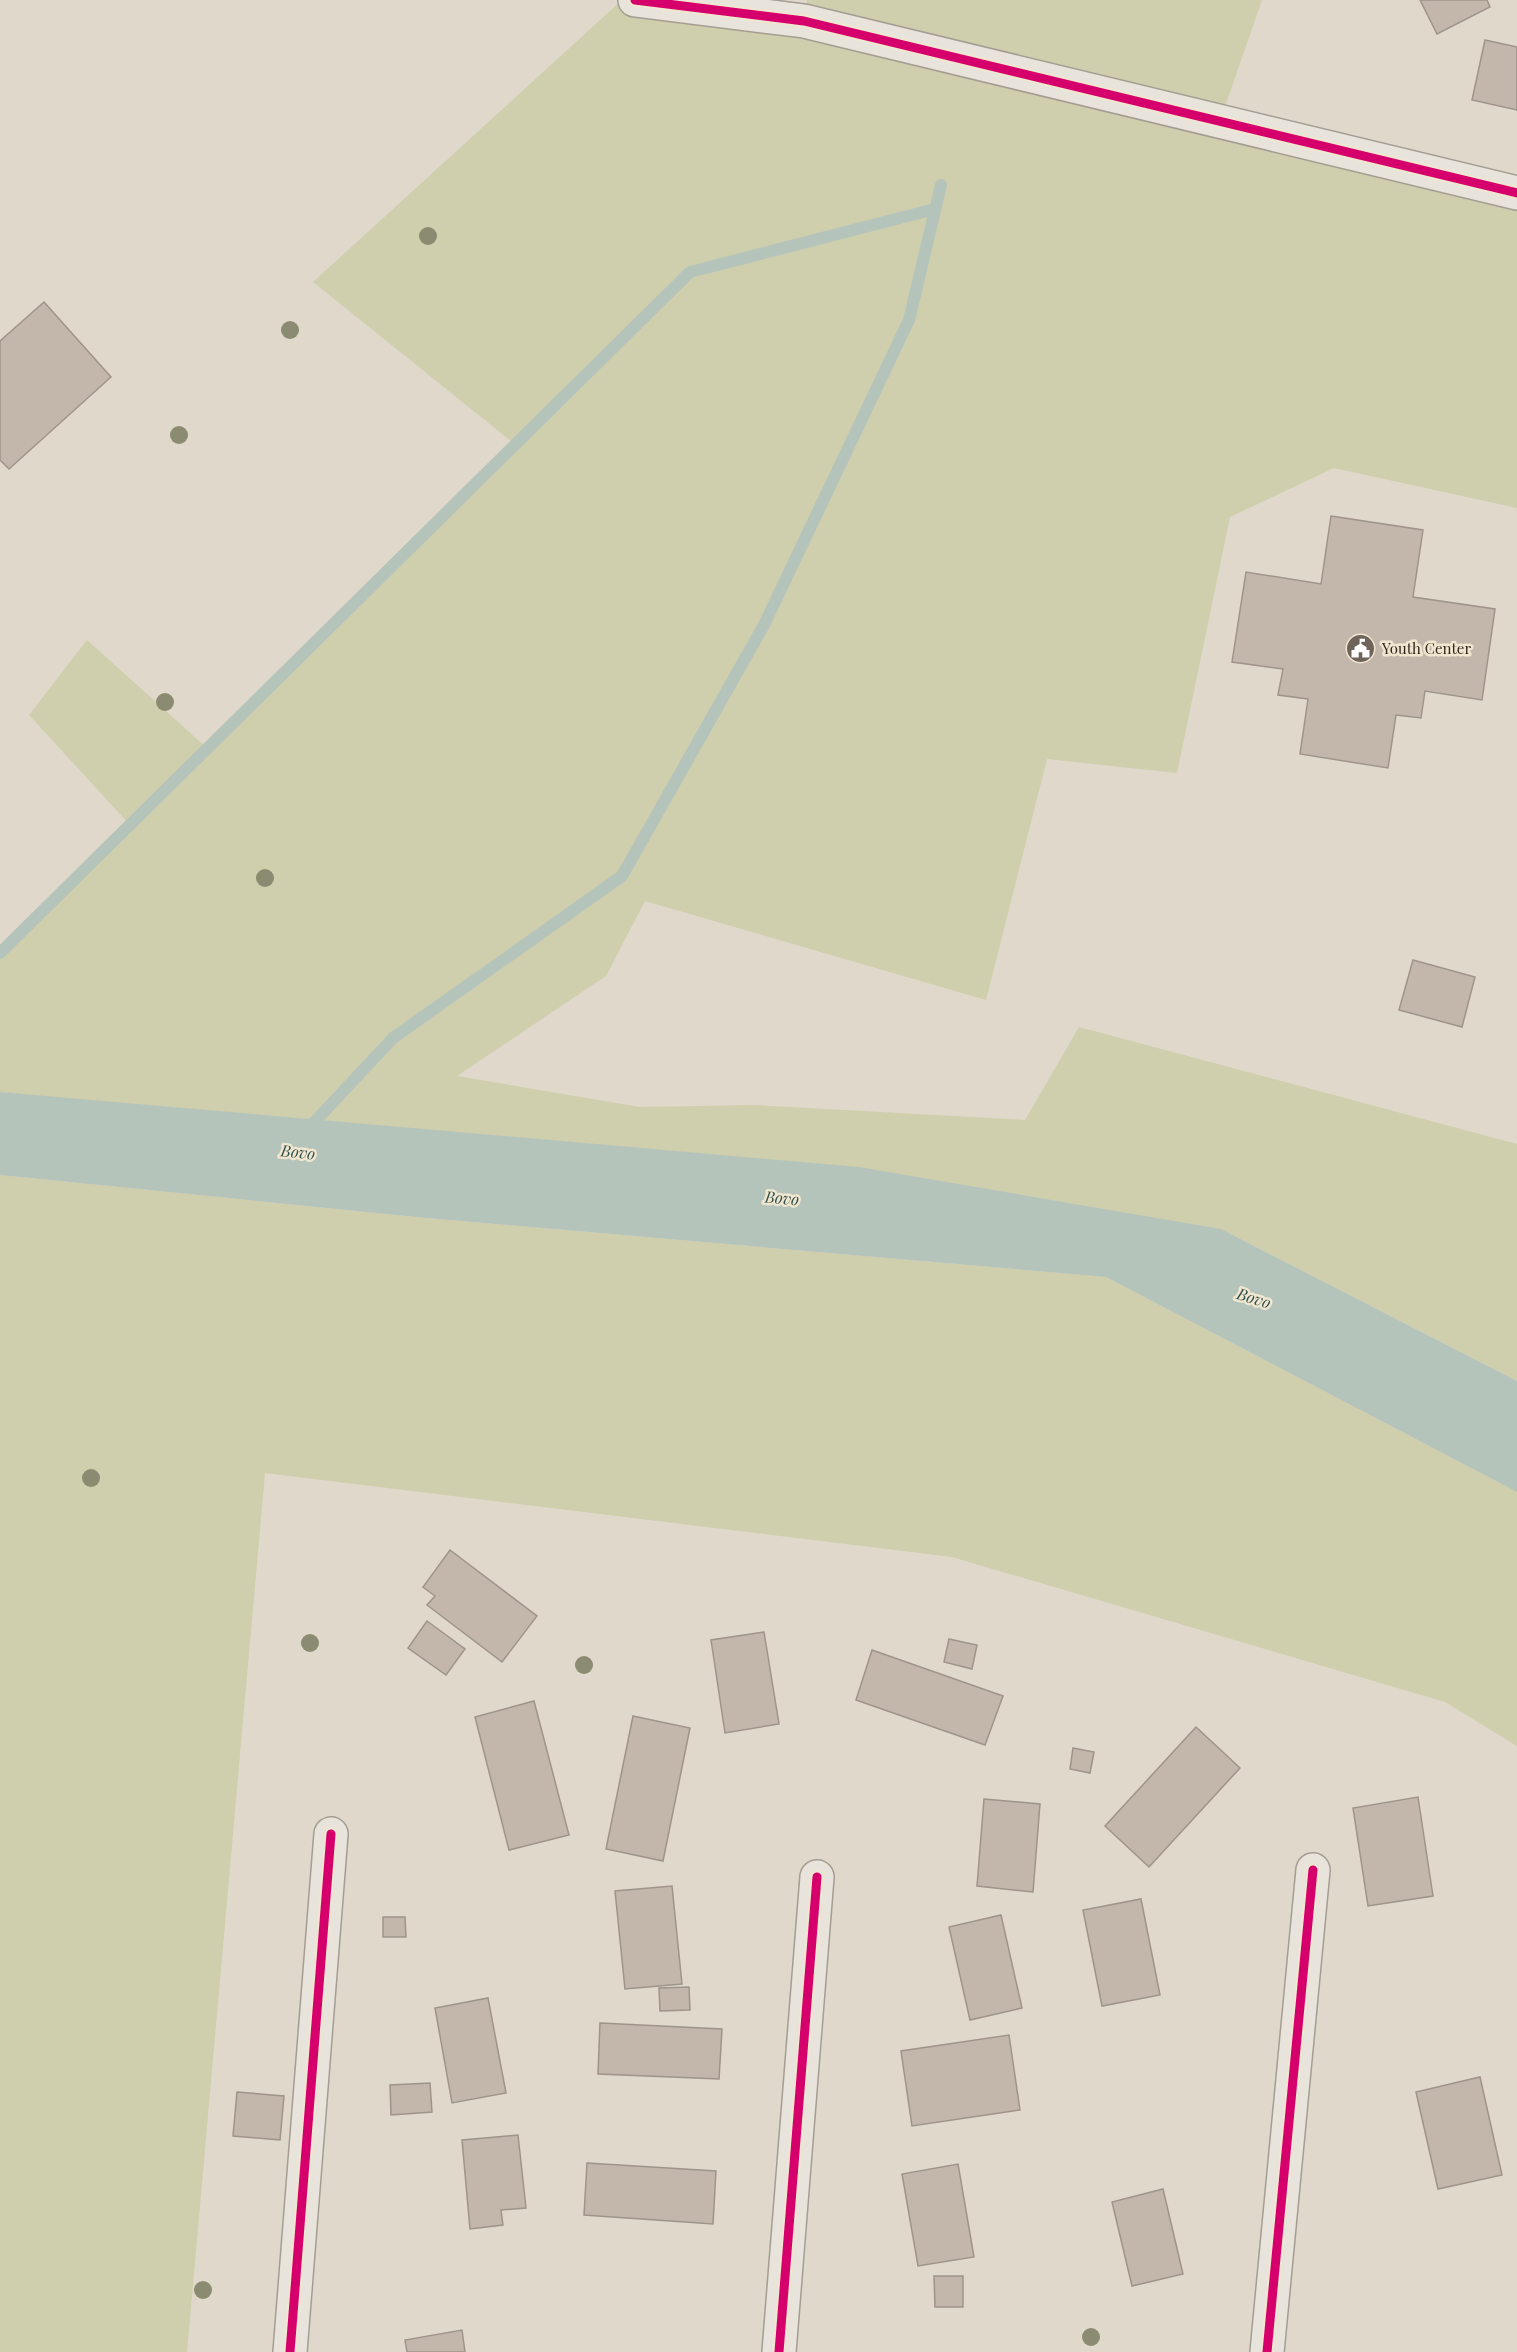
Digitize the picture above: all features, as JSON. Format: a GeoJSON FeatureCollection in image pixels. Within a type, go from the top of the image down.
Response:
{"type":"FeatureCollection","features":[{"type":"Feature","properties":{"kind":"street"},"geometry":{"type":"LineString","coordinates":[[635,0],[804,21],[1517,193]]}},
{"type":"Feature","properties":{"kind":"street"},"geometry":{"type":"LineString","coordinates":[[290,2352],[331,1834]]}},
{"type":"Feature","properties":{"kind":"street"},"geometry":{"type":"LineString","coordinates":[[1267,2352],[1313,1870]]}},
{"type":"Feature","properties":{"kind":"street"},"geometry":{"type":"LineString","coordinates":[[778,2352],[817,1876]]}},
{"type":"Feature","properties":{"kind":"green space"},"geometry":{"type":"Polygon","coordinates":[[[622,0],[804,20],[807,0],[1262,0],[1220,121],[1517,193],[1517,508],[1334,468],[1230,517],[1177,773],[1047,759],[986,1000],[645,901],[606,976],[457,1076],[640,1107],[755,1105],[1025,1120],[1079,1027],[1517,1144],[1517,1381],[1221,1229],[0,1092],[0,953],[130,825],[29,715],[87,640],[208,749],[516,445],[313,282],[622,0]]]}},
{"type":"Feature","properties":{"kind":"green space"},"geometry":{"type":"Polygon","coordinates":[[[0,1175],[426,1218],[1106,1277],[1517,1492],[1517,1746],[1445,1702],[952,1557],[265,1473],[187,2352],[0,2352],[0,1175]]]}},
{"type":"Feature","properties":{"kind":"water","name":"Bovo"},"geometry":{"type":"Polygon","coordinates":[[[0,1092],[859,1167],[1221,1229],[1517,1381],[1517,1492],[1106,1277],[426,1218],[0,1175],[0,1092]]]}},
{"type":"Feature","properties":{"kind":"building"},"geometry":{"type":"Polygon","coordinates":[[[1420,0],[1487,0],[1490,7],[1437,34],[1420,0]]]}},
{"type":"Feature","properties":{"kind":"building"},"geometry":{"type":"Polygon","coordinates":[[[1485,40],[1517,47],[1517,110],[1472,100],[1485,40]]]}},
{"type":"Feature","properties":{"kind":"building"},"geometry":{"type":"Polygon","coordinates":[[[44,302],[111,377],[9,469],[0,460],[0,341],[44,302]]]}},
{"type":"Feature","properties":{"kind":"building"},"geometry":{"type":"Polygon","coordinates":[[[1331,516],[1423,530],[1413,597],[1495,609],[1482,700],[1425,691],[1421,718],[1396,715],[1388,768],[1300,754],[1308,699],[1278,695],[1283,669],[1232,662],[1246,572],[1321,584],[1331,516]]]}},
{"type":"Feature","properties":{"kind":"building"},"geometry":{"type":"Polygon","coordinates":[[[1413,960],[1475,977],[1462,1027],[1399,1010],[1413,960]]]}},
{"type":"Feature","properties":{"kind":"building"},"geometry":{"type":"Polygon","coordinates":[[[450,1550],[537,1616],[502,1662],[427,1605],[435,1596],[423,1587],[450,1550]]]}},
{"type":"Feature","properties":{"kind":"building"},"geometry":{"type":"Polygon","coordinates":[[[427,1621],[465,1649],[446,1675],[408,1648],[427,1621]]]}},
{"type":"Feature","properties":{"kind":"building"},"geometry":{"type":"Polygon","coordinates":[[[764,1632],[779,1724],[725,1733],[711,1640],[764,1632]]]}},
{"type":"Feature","properties":{"kind":"building"},"geometry":{"type":"Polygon","coordinates":[[[949,1639],[977,1645],[972,1669],[944,1662],[949,1639]]]}},
{"type":"Feature","properties":{"kind":"building"},"geometry":{"type":"Polygon","coordinates":[[[872,1650],[1003,1696],[985,1745],[856,1700],[872,1650]]]}},
{"type":"Feature","properties":{"kind":"building"},"geometry":{"type":"Polygon","coordinates":[[[534,1701],[569,1835],[509,1850],[475,1717],[534,1701]]]}},
{"type":"Feature","properties":{"kind":"building"},"geometry":{"type":"Polygon","coordinates":[[[633,1716],[690,1728],[663,1861],[606,1849],[633,1716]]]}},
{"type":"Feature","properties":{"kind":"building"},"geometry":{"type":"Polygon","coordinates":[[[1196,1727],[1240,1768],[1149,1867],[1105,1826],[1196,1727]]]}},
{"type":"Feature","properties":{"kind":"building"},"geometry":{"type":"Polygon","coordinates":[[[1073,1748],[1094,1752],[1090,1773],[1070,1769],[1073,1748]]]}},
{"type":"Feature","properties":{"kind":"building"},"geometry":{"type":"Polygon","coordinates":[[[1418,1797],[1433,1896],[1368,1906],[1353,1808],[1418,1797]]]}},
{"type":"Feature","properties":{"kind":"building"},"geometry":{"type":"Polygon","coordinates":[[[984,1799],[1040,1804],[1033,1892],[977,1886],[984,1799]]]}},
{"type":"Feature","properties":{"kind":"building"},"geometry":{"type":"Polygon","coordinates":[[[672,1886],[682,1984],[625,1989],[615,1891],[672,1886]]]}},
{"type":"Feature","properties":{"kind":"building"},"geometry":{"type":"Polygon","coordinates":[[[1141,1899],[1160,1995],[1102,2006],[1083,1910],[1141,1899]]]}},
{"type":"Feature","properties":{"kind":"building"},"geometry":{"type":"Polygon","coordinates":[[[1001,1915],[1022,2008],[970,2020],[949,1927],[1001,1915]]]}},
{"type":"Feature","properties":{"kind":"building"},"geometry":{"type":"Polygon","coordinates":[[[383,1917],[405,1917],[406,1937],[383,1937],[383,1917]]]}},
{"type":"Feature","properties":{"kind":"building"},"geometry":{"type":"Polygon","coordinates":[[[689,1987],[690,2010],[660,2011],[659,1988],[689,1987]]]}},
{"type":"Feature","properties":{"kind":"building"},"geometry":{"type":"Polygon","coordinates":[[[488,1998],[506,2093],[452,2103],[435,2008],[488,1998]]]}},
{"type":"Feature","properties":{"kind":"building"},"geometry":{"type":"Polygon","coordinates":[[[600,2023],[722,2029],[719,2079],[598,2074],[600,2023]]]}},
{"type":"Feature","properties":{"kind":"building"},"geometry":{"type":"Polygon","coordinates":[[[1009,2035],[1020,2110],[912,2126],[901,2051],[1009,2035]]]}},
{"type":"Feature","properties":{"kind":"building"},"geometry":{"type":"Polygon","coordinates":[[[1480,2077],[1502,2175],[1438,2189],[1416,2092],[1480,2077]]]}},
{"type":"Feature","properties":{"kind":"building"},"geometry":{"type":"Polygon","coordinates":[[[430,2083],[432,2112],[391,2115],[390,2085],[430,2083]]]}},
{"type":"Feature","properties":{"kind":"building"},"geometry":{"type":"Polygon","coordinates":[[[237,2092],[284,2096],[280,2140],[233,2136],[237,2092]]]}},
{"type":"Feature","properties":{"kind":"building"},"geometry":{"type":"Polygon","coordinates":[[[518,2135],[526,2208],[501,2210],[503,2225],[470,2229],[462,2140],[518,2135]]]}},
{"type":"Feature","properties":{"kind":"building"},"geometry":{"type":"Polygon","coordinates":[[[587,2163],[716,2171],[713,2224],[584,2215],[587,2163]]]}},
{"type":"Feature","properties":{"kind":"building"},"geometry":{"type":"Polygon","coordinates":[[[958,2164],[974,2257],[918,2266],[902,2174],[958,2164]]]}},
{"type":"Feature","properties":{"kind":"building"},"geometry":{"type":"Polygon","coordinates":[[[1163,2189],[1183,2274],[1132,2286],[1112,2202],[1163,2189]]]}},
{"type":"Feature","properties":{"kind":"building"},"geometry":{"type":"Polygon","coordinates":[[[934,2276],[963,2276],[963,2307],[935,2307],[934,2276]]]}},
{"type":"Feature","properties":{"kind":"building"},"geometry":{"type":"Polygon","coordinates":[[[462,2330],[465,2352],[407,2352],[405,2340],[462,2330]]]}},
{"type":"Feature","properties":{"kind":"waterway"},"geometry":{"type":"LineString","coordinates":[[307,1130],[393,1038],[622,876],[764,625],[909,320],[941,185]]}},
{"type":"Feature","properties":{"kind":"waterway"},"geometry":{"type":"LineString","coordinates":[[0,953],[690,272],[935,209]]}},
{"type":"Feature","properties":{"kind":"cycle path"},"geometry":{"type":"LineString","coordinates":[[635,0],[804,21],[1517,193]]}},
{"type":"Feature","properties":{"kind":"cycle path"},"geometry":{"type":"LineString","coordinates":[[290,2352],[331,1834]]}},
{"type":"Feature","properties":{"kind":"cycle path"},"geometry":{"type":"LineString","coordinates":[[1267,2352],[1313,1870]]}},
{"type":"Feature","properties":{"kind":"cycle path"},"geometry":{"type":"LineString","coordinates":[[779,2352],[817,1877]]}},
{"type":"Feature","properties":{"kind":"place","name":"Youth Center"},"geometry":{"type":"Point","coordinates":[1361,649]}}]}
